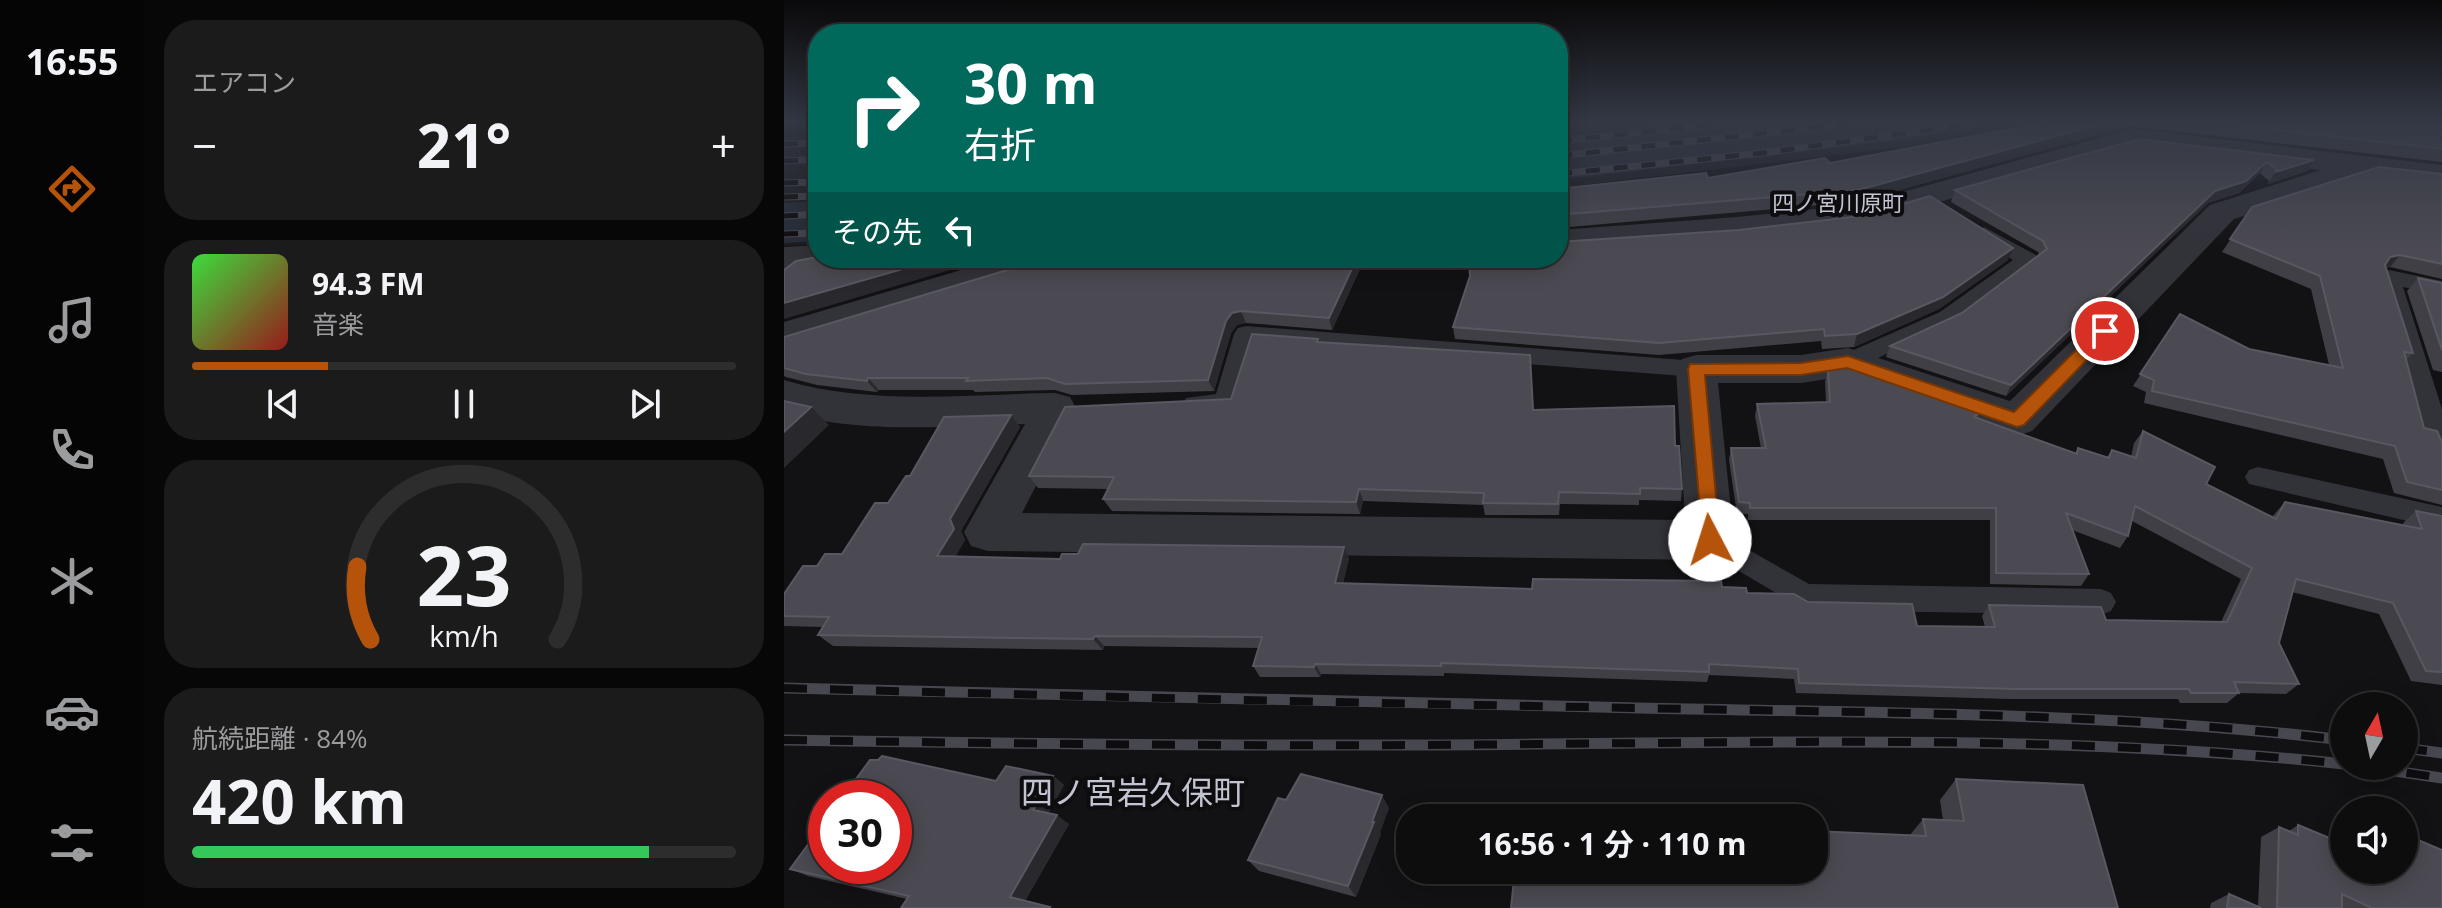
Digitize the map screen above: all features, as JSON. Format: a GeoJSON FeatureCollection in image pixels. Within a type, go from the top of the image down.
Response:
{"type":"FeatureCollection","features":[{"type":"Feature","properties":{"kind":"street"},"geometry":{"type":"LineString","coordinates":[[1568,240],[1737,228],[1858,215],[1949,211],[2068,163]]}},
{"type":"Feature","properties":{"kind":"street"},"geometry":{"type":"LineString","coordinates":[[2346,163],[2442,175]]}},
{"type":"Feature","properties":{"kind":"street"},"geometry":{"type":"LineString","coordinates":[[784,395],[792,401],[841,409],[1063,408],[988,532],[1710,540],[1696,369],[1801,369],[1848,362],[2017,420],[2222,212],[2368,166]]}},
{"type":"Feature","properties":{"kind":"street"},"geometry":{"type":"LineString","coordinates":[[784,258],[808,257]]}},
{"type":"Feature","properties":{"kind":"street"},"geometry":{"type":"LineString","coordinates":[[784,336],[1009,268]]}},
{"type":"Feature","properties":{"kind":"lane"},"geometry":{"type":"LineString","coordinates":[[1848,362],[1948,317],[2028,260],[1949,211]]}},
{"type":"Feature","properties":{"kind":"lane"},"geometry":{"type":"LineString","coordinates":[[2442,288],[2389,277],[2433,385],[2442,449]]}},
{"type":"Feature","properties":{"kind":"lane"},"geometry":{"type":"LineString","coordinates":[[1164,405],[1226,403],[1246,334],[1696,369]]}},
{"type":"Feature","properties":{"kind":"lane"},"geometry":{"type":"LineString","coordinates":[[2258,477],[2442,518]]}},
{"type":"Feature","properties":{"kind":"lane"},"geometry":{"type":"LineString","coordinates":[[1710,540],[1805,597],[2101,602]]}},
{"type":"Feature","properties":{"kind":"shaded area"},"geometry":{"type":"Polygon","coordinates":[[[784,163],[808,163],[808,245],[784,246],[784,163]]]}},
{"type":"Feature","properties":{"kind":"shaded area"},"geometry":{"type":"Polygon","coordinates":[[[1568,163],[1765,163],[1568,187],[1568,163]]]}},
{"type":"Feature","properties":{"kind":"building"},"geometry":{"type":"Polygon","coordinates":[[[1794,163],[1956,163],[1858,190],[1568,214],[1568,188],[1706,173],[1708,178],[1794,163]]]}},
{"type":"Feature","properties":{"kind":"building"},"geometry":{"type":"Polygon","coordinates":[[[2051,163],[2265,163],[2246,181],[2215,191],[2011,385],[1890,346],[1962,313],[2047,249],[2043,241],[1955,190],[2051,163]]]}},
{"type":"Feature","properties":{"kind":"building"},"geometry":{"type":"Polygon","coordinates":[[[2269,163],[2303,163],[2275,172],[2277,170],[2269,163]]]}},
{"type":"Feature","properties":{"kind":"building"},"geometry":{"type":"Polygon","coordinates":[[[2379,167],[2442,174],[2442,264],[2400,255],[2390,257],[2385,265],[2413,353],[2404,352],[2424,428],[2437,431],[2442,442],[2442,490],[2407,482],[2395,446],[2152,391],[2154,380],[2140,374],[2180,314],[2249,349],[2343,368],[2320,276],[2230,239],[2252,207],[2379,167]]]}},
{"type":"Feature","properties":{"kind":"building"},"geometry":{"type":"Polygon","coordinates":[[[1930,196],[2013,248],[1943,297],[1857,334],[1825,336],[1824,329],[1659,343],[1453,327],[1470,276],[1470,268],[1568,268],[1568,241],[1739,230],[1861,216],[1930,196]]]}},
{"type":"Feature","properties":{"kind":"building"},"geometry":{"type":"Polygon","coordinates":[[[808,259],[808,268],[906,268],[784,303],[784,270],[796,261],[808,259]]]}},
{"type":"Feature","properties":{"kind":"building"},"geometry":{"type":"Polygon","coordinates":[[[1014,268],[1352,268],[1329,318],[1241,311],[1232,313],[1226,321],[1208,380],[1065,384],[1047,378],[966,381],[968,378],[868,378],[867,381],[806,374],[784,368],[784,337],[1014,268]]]}},
{"type":"Feature","properties":{"kind":"building"},"geometry":{"type":"Polygon","coordinates":[[[2418,278],[2442,283],[2442,350],[2418,278]]]}},
{"type":"Feature","properties":{"kind":"building"},"geometry":{"type":"Polygon","coordinates":[[[1252,334],[1318,339],[1317,342],[1530,355],[1533,410],[1674,406],[1675,446],[1679,446],[1682,489],[1640,488],[1640,494],[1559,492],[1558,504],[1483,503],[1484,493],[1359,489],[1356,502],[1103,499],[1114,477],[1029,476],[1065,407],[1231,399],[1252,334]]]}},
{"type":"Feature","properties":{"kind":"building"},"geometry":{"type":"Polygon","coordinates":[[[1849,367],[1980,412],[1974,417],[2077,454],[2078,448],[2109,458],[2112,450],[2136,458],[2143,431],[2215,467],[2206,484],[2276,519],[2285,502],[2422,529],[2416,511],[2442,516],[2442,672],[2426,671],[2393,603],[2296,579],[2279,643],[2299,684],[2234,682],[2239,693],[2191,693],[2189,689],[2017,689],[1799,683],[1798,669],[1709,664],[1709,672],[1441,663],[1441,666],[1253,666],[1262,637],[1095,636],[1093,639],[818,635],[829,617],[784,616],[784,594],[803,566],[817,566],[825,554],[842,554],[875,503],[888,503],[906,476],[910,476],[944,417],[1011,415],[950,519],[954,529],[937,556],[1060,559],[1062,554],[1078,554],[1083,544],[1344,547],[1335,583],[1532,589],[1533,579],[1721,581],[1722,587],[1746,588],[1747,593],[1794,594],[1808,602],[1912,604],[1917,626],[1995,627],[1989,605],[2101,607],[2106,620],[2227,622],[2252,568],[2135,506],[2128,536],[2066,513],[2089,574],[1996,573],[1996,508],[1750,508],[1750,503],[1739,502],[1731,448],[1766,448],[1757,404],[1830,402],[1828,370],[1849,367]]]}},
{"type":"Feature","properties":{"kind":"building"},"geometry":{"type":"Polygon","coordinates":[[[784,401],[811,407],[784,432],[784,401]]]}},
{"type":"Feature","properties":{"kind":"building"},"geometry":{"type":"Polygon","coordinates":[[[882,756],[996,781],[1006,766],[1053,776],[1033,810],[1057,815],[1010,897],[1050,907],[901,908],[909,896],[856,884],[912,884],[912,780],[855,780],[870,760],[878,760],[882,756]]]}},
{"type":"Feature","properties":{"kind":"building"},"geometry":{"type":"Polygon","coordinates":[[[1301,774],[1382,795],[1348,886],[1248,860],[1278,798],[1286,800],[1301,774]]]}},
{"type":"Feature","properties":{"kind":"building"},"geometry":{"type":"Polygon","coordinates":[[[1956,779],[2083,785],[2118,908],[1511,908],[1514,884],[1828,884],[1828,832],[1926,836],[1923,819],[1964,821],[1956,779]]]}},
{"type":"Feature","properties":{"kind":"building"},"geometry":{"type":"Polygon","coordinates":[[[2298,825],[2330,838],[2330,884],[2418,884],[2418,840],[2442,850],[2442,908],[2372,908],[2342,894],[2342,908],[2277,908],[2279,827],[2298,835],[2298,825]]]}},
{"type":"Feature","properties":{"kind":"building"},"geometry":{"type":"Polygon","coordinates":[[[808,844],[808,873],[790,869],[808,844]]]}},
{"type":"Feature","properties":{"kind":"building"},"geometry":{"type":"Polygon","coordinates":[[[2229,894],[2261,908],[2227,908],[2229,894]]]}},
{"type":"Feature","properties":{"kind":"waterway"},"geometry":{"type":"LineString","coordinates":[[784,223],[808,222]]}},
{"type":"Feature","properties":{"kind":"railway"},"geometry":{"type":"LineString","coordinates":[[1568,173],[1661,163]]}},
{"type":"Feature","properties":{"kind":"railway"},"geometry":{"type":"LineString","coordinates":[[784,183],[808,182]]}},
{"type":"Feature","properties":{"kind":"railway"},"geometry":{"type":"LineString","coordinates":[[784,197],[808,196]]}},
{"type":"Feature","properties":{"kind":"railway"},"geometry":{"type":"LineString","coordinates":[[784,216],[808,215]]}},
{"type":"Feature","properties":{"kind":"railway"},"geometry":{"type":"LineString","coordinates":[[784,234],[808,233]]}},
{"type":"Feature","properties":{"kind":"railway"},"geometry":{"type":"LineString","coordinates":[[784,688],[1992,715],[2169,724],[2330,739]]}},
{"type":"Feature","properties":{"kind":"railway"},"geometry":{"type":"LineString","coordinates":[[784,740],[1255,745],[1941,742],[2142,748],[2330,763]]}},
{"type":"Feature","properties":{"kind":"railway"},"geometry":{"type":"LineString","coordinates":[[2418,750],[2442,753]]}},
{"type":"Feature","properties":{"kind":"railway"},"geometry":{"type":"LineString","coordinates":[[2418,774],[2442,778]]}},
{"type":"Feature","properties":{"kind":"district","name":"四ノ宮川原町"},"geometry":{"type":"Point","coordinates":[1838,202]}},
{"type":"Feature","properties":{"kind":"district","name":"四ノ宮岩久保町"},"geometry":{"type":"Point","coordinates":[1133,791]}},
{"type":"Feature","properties":{"kind":"route"},"geometry":{"type":"LineString","coordinates":[[1710,540],[1696,369],[1801,369],[1848,362],[2017,420],[2105,331]]}}]}
